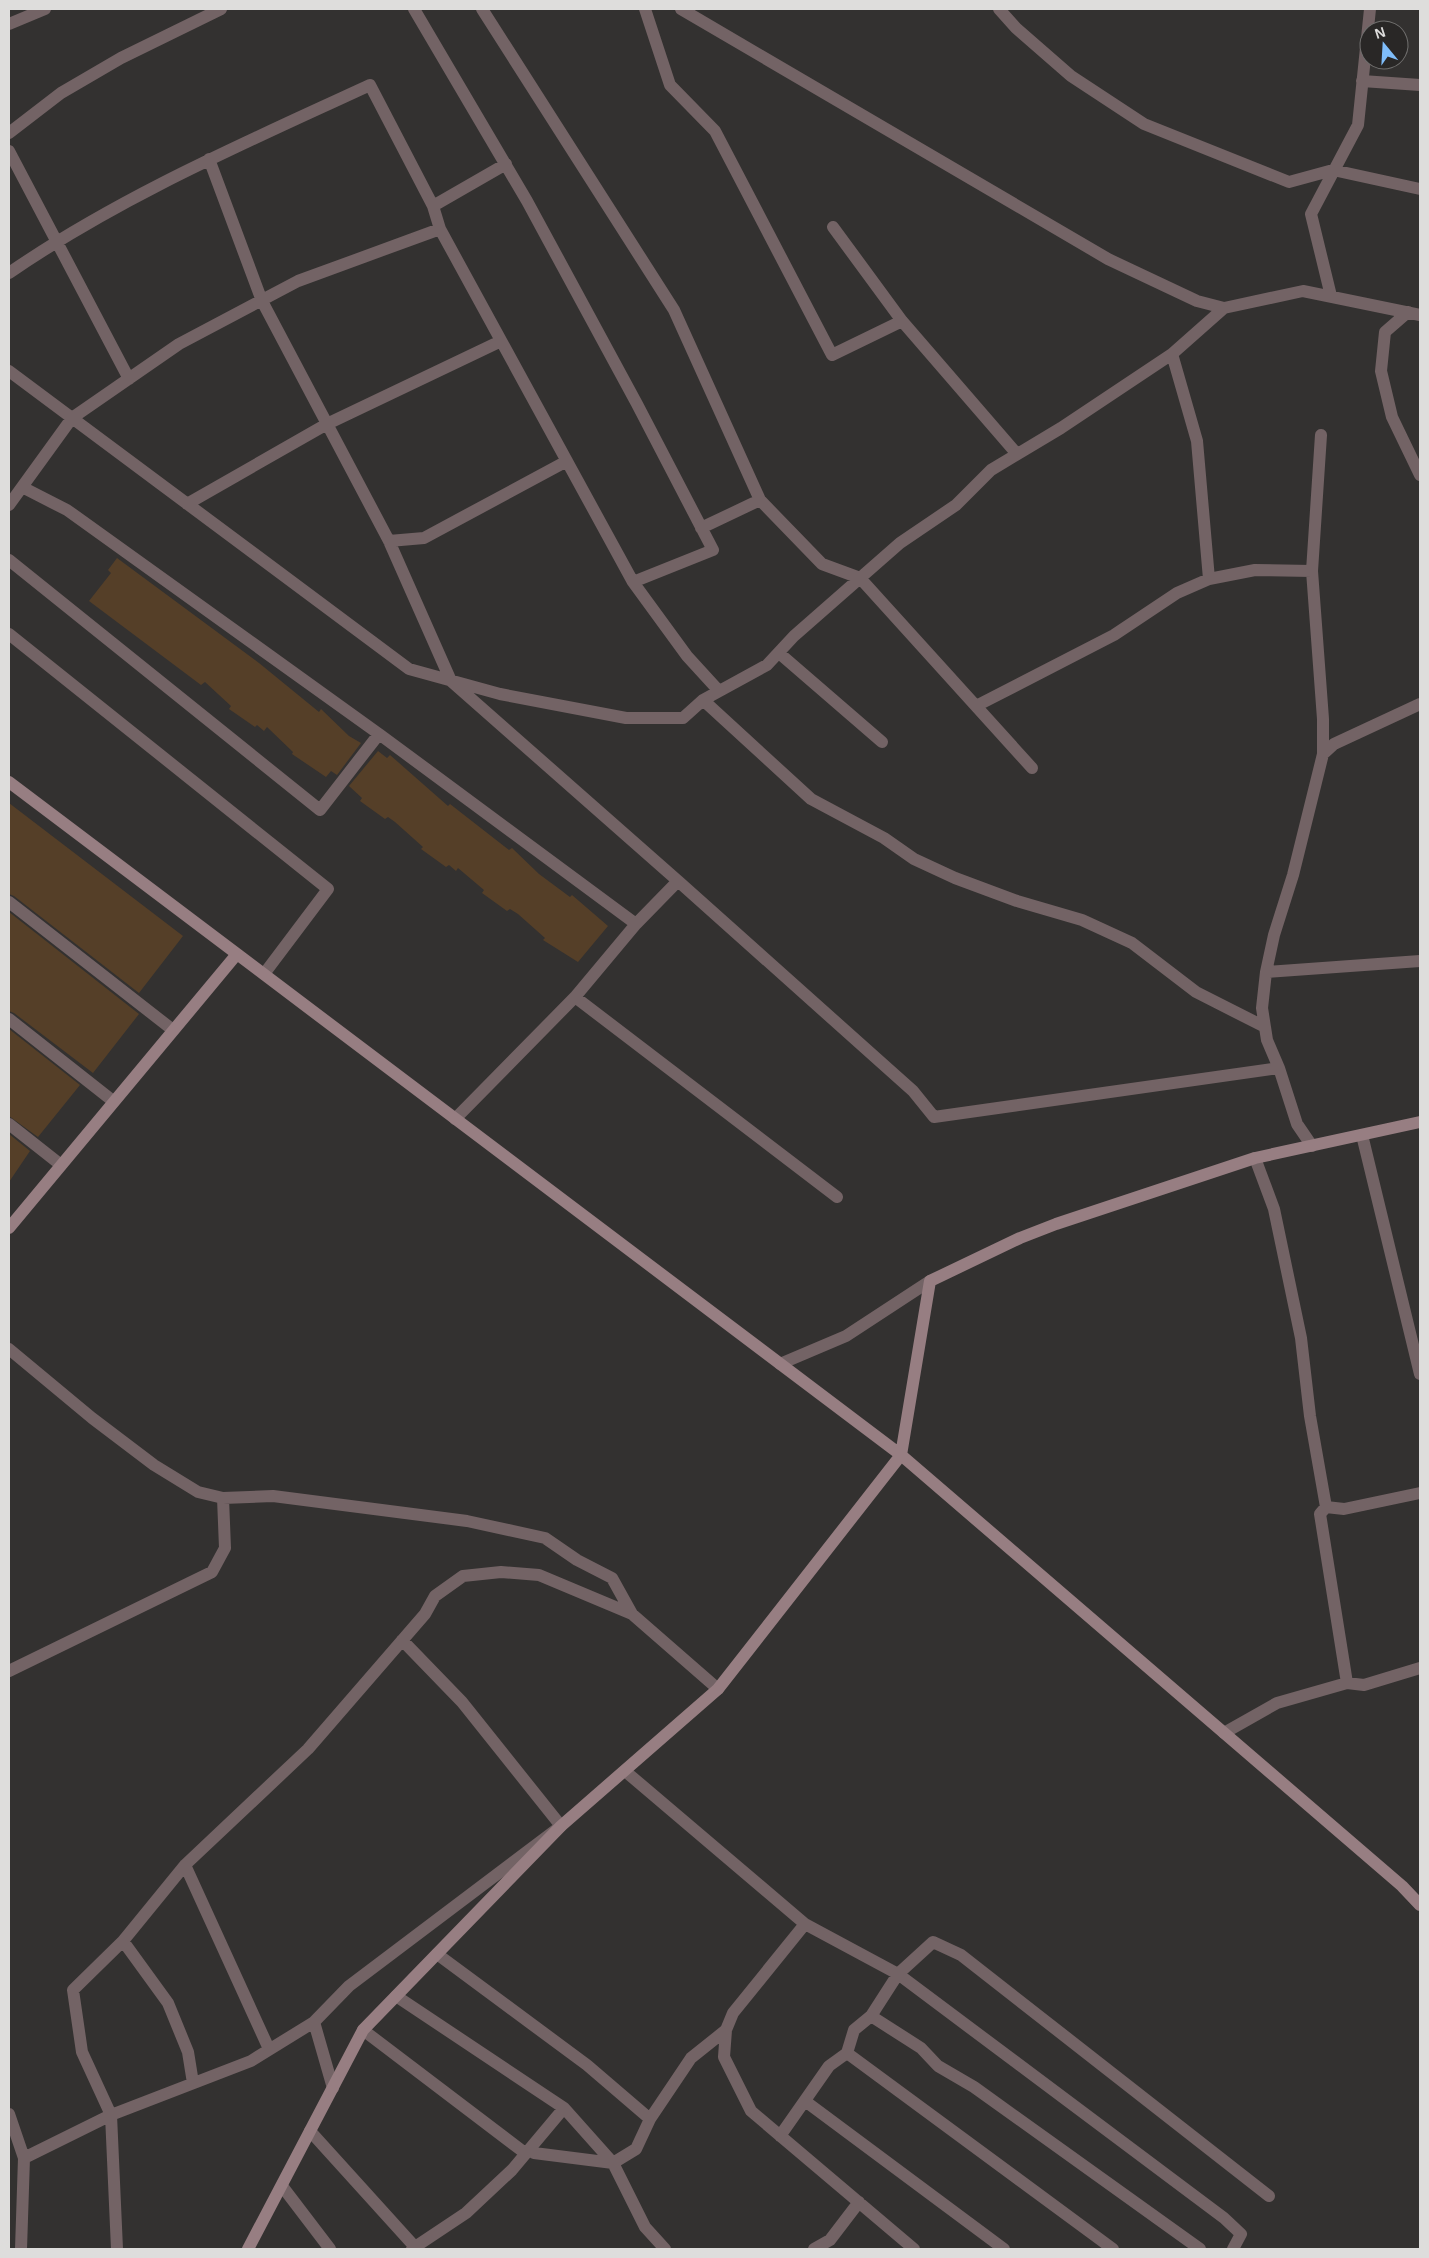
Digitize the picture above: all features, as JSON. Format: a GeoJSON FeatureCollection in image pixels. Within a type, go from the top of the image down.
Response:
{"type":"FeatureCollection","features":[{"type":"Feature","properties":{"kind":"street"},"geometry":{"type":"LineString","coordinates":[[9,24],[45,9]]}},
{"type":"Feature","properties":{"kind":"street"},"geometry":{"type":"LineString","coordinates":[[9,133],[61,93],[122,58],[221,9]]}},
{"type":"Feature","properties":{"kind":"street"},"geometry":{"type":"LineString","coordinates":[[414,9],[506,164],[633,396],[713,550],[633,582]]}},
{"type":"Feature","properties":{"kind":"street"},"geometry":{"type":"LineString","coordinates":[[482,9],[674,310],[760,500],[822,564],[860,578],[1032,768]]}},
{"type":"Feature","properties":{"kind":"street"},"geometry":{"type":"LineString","coordinates":[[645,9],[670,85],[715,131],[832,355],[902,320]]}},
{"type":"Feature","properties":{"kind":"street"},"geometry":{"type":"LineString","coordinates":[[681,9],[1108,259],[1197,302],[1224,308],[1303,291],[1414,313]]}},
{"type":"Feature","properties":{"kind":"street"},"geometry":{"type":"LineString","coordinates":[[998,9],[1016,28],[1071,76],[1144,124],[1289,182],[1333,170],[1420,189]]}},
{"type":"Feature","properties":{"kind":"street"},"geometry":{"type":"LineString","coordinates":[[1331,296],[1310,214],[1358,125],[1371,9]]}},
{"type":"Feature","properties":{"kind":"street"},"geometry":{"type":"LineString","coordinates":[[1362,81],[1420,84]]}},
{"type":"Feature","properties":{"kind":"street"},"geometry":{"type":"LineString","coordinates":[[9,273],[57,240],[209,159],[370,85],[433,206],[440,229],[633,582],[687,656],[719,691]]}},
{"type":"Feature","properties":{"kind":"street"},"geometry":{"type":"LineString","coordinates":[[9,151],[128,379]]}},
{"type":"Feature","properties":{"kind":"street"},"geometry":{"type":"LineString","coordinates":[[209,159],[262,301],[389,541],[451,681],[913,1091],[934,1117],[1279,1068]]}},
{"type":"Feature","properties":{"kind":"street"},"geometry":{"type":"LineString","coordinates":[[433,206],[506,164]]}},
{"type":"Feature","properties":{"kind":"street"},"geometry":{"type":"LineString","coordinates":[[833,227],[902,320],[1017,454]]}},
{"type":"Feature","properties":{"kind":"street"},"geometry":{"type":"LineString","coordinates":[[9,505],[72,418],[179,344],[298,281],[440,229]]}},
{"type":"Feature","properties":{"kind":"street"},"geometry":{"type":"LineString","coordinates":[[9,371],[409,669],[500,694],[626,718],[683,718],[703,700],[767,665],[900,543],[956,505],[991,470],[1061,428],[1172,354],[1224,308]]}},
{"type":"Feature","properties":{"kind":"street"},"geometry":{"type":"LineString","coordinates":[[1414,313],[1385,332],[1381,371],[1392,417],[1420,475]]}},
{"type":"Feature","properties":{"kind":"street"},"geometry":{"type":"LineString","coordinates":[[187,504],[327,424],[501,341]]}},
{"type":"Feature","properties":{"kind":"street"},"geometry":{"type":"LineString","coordinates":[[1172,354],[1197,440],[1210,579]]}},
{"type":"Feature","properties":{"kind":"street"},"geometry":{"type":"LineString","coordinates":[[1312,1146],[1297,1124],[1279,1068],[1267,1040],[1262,1008],[1266,972],[1323,754],[1323,719],[1312,572],[1321,435]]}},
{"type":"Feature","properties":{"kind":"street"},"geometry":{"type":"LineString","coordinates":[[389,541],[424,538],[567,462]]}},
{"type":"Feature","properties":{"kind":"street"},"geometry":{"type":"LineString","coordinates":[[22,488],[67,510],[379,734],[636,924]]}},
{"type":"Feature","properties":{"kind":"street"},"geometry":{"type":"LineString","coordinates":[[701,528],[760,500]]}},
{"type":"Feature","properties":{"kind":"street"},"geometry":{"type":"LineString","coordinates":[[9,560],[320,810],[379,734]]}},
{"type":"Feature","properties":{"kind":"street"},"geometry":{"type":"LineString","coordinates":[[976,706],[1114,635],[1177,593],[1210,579],[1255,570],[1312,572]]}},
{"type":"Feature","properties":{"kind":"street"},"geometry":{"type":"LineString","coordinates":[[9,634],[328,889],[264,974]]}},
{"type":"Feature","properties":{"kind":"street"},"geometry":{"type":"LineString","coordinates":[[778,653],[882,742]]}},
{"type":"Feature","properties":{"kind":"street"},"geometry":{"type":"LineString","coordinates":[[703,700],[811,799],[856,821],[914,859],[987,892],[1082,920],[1132,943],[1196,992],[1265,1026]]}},
{"type":"Feature","properties":{"kind":"street"},"geometry":{"type":"LineString","coordinates":[[1323,754],[1334,744],[1420,704]]}},
{"type":"Feature","properties":{"kind":"street"},"geometry":{"type":"LineString","coordinates":[[9,782],[901,1455],[1402,1886],[1420,1905]]}},
{"type":"Feature","properties":{"kind":"street"},"geometry":{"type":"LineString","coordinates":[[455,1119],[575,997],[636,924],[678,881]]}},
{"type":"Feature","properties":{"kind":"street"},"geometry":{"type":"LineString","coordinates":[[9,902],[174,1030]]}},
{"type":"Feature","properties":{"kind":"street"},"geometry":{"type":"LineString","coordinates":[[10,1226],[236,954]]}},
{"type":"Feature","properties":{"kind":"street"},"geometry":{"type":"LineString","coordinates":[[1266,972],[1420,960]]}},
{"type":"Feature","properties":{"kind":"street"},"geometry":{"type":"LineString","coordinates":[[575,997],[837,1197]]}},
{"type":"Feature","properties":{"kind":"street"},"geometry":{"type":"LineString","coordinates":[[9,1019],[113,1100]]}},
{"type":"Feature","properties":{"kind":"street"},"geometry":{"type":"LineString","coordinates":[[780,1364],[846,1336],[930,1281],[1047,1227],[1255,1158],[1420,1122]]}},
{"type":"Feature","properties":{"kind":"street"},"geometry":{"type":"LineString","coordinates":[[9,1124],[61,1165]]}},
{"type":"Feature","properties":{"kind":"street"},"geometry":{"type":"LineString","coordinates":[[1362,1135],[1420,1374]]}},
{"type":"Feature","properties":{"kind":"street"},"geometry":{"type":"LineString","coordinates":[[1255,1158],[1274,1209],[1301,1338],[1310,1416],[1326,1507]]}},
{"type":"Feature","properties":{"kind":"street"},"geometry":{"type":"LineString","coordinates":[[24,2158],[111,2115],[251,2061],[314,2022],[349,1986],[561,1826],[718,1688],[901,1455],[930,1281]]}},
{"type":"Feature","properties":{"kind":"street"},"geometry":{"type":"LineString","coordinates":[[9,1349],[92,1418],[154,1465],[198,1492],[223,1498],[273,1496],[467,1521],[545,1538],[578,1560],[612,1578],[632,1614]]}},
{"type":"Feature","properties":{"kind":"street"},"geometry":{"type":"LineString","coordinates":[[1326,1507],[1344,1508],[1420,1493]]}},
{"type":"Feature","properties":{"kind":"street"},"geometry":{"type":"LineString","coordinates":[[9,1671],[212,1572],[225,1548],[223,1498]]}},
{"type":"Feature","properties":{"kind":"street"},"geometry":{"type":"LineString","coordinates":[[1326,1507],[1320,1514],[1347,1683]]}},
{"type":"Feature","properties":{"kind":"street"},"geometry":{"type":"LineString","coordinates":[[117,2249],[111,2115],[82,2052],[73,1990],[123,1942],[185,1865],[308,1748],[425,1614],[435,1596],[464,1576],[501,1572],[538,1575],[632,1614],[718,1688]]}},
{"type":"Feature","properties":{"kind":"street"},"geometry":{"type":"LineString","coordinates":[[402,1640],[462,1702],[561,1826]]}},
{"type":"Feature","properties":{"kind":"street"},"geometry":{"type":"LineString","coordinates":[[1224,1733],[1277,1703],[1347,1683],[1364,1685],[1420,1668]]}},
{"type":"Feature","properties":{"kind":"street"},"geometry":{"type":"LineString","coordinates":[[625,1771],[805,1924],[898,1974],[1224,2218],[1241,2234],[1233,2249]]}},
{"type":"Feature","properties":{"kind":"street"},"geometry":{"type":"LineString","coordinates":[[248,2249],[363,2030],[561,1826]]}},
{"type":"Feature","properties":{"kind":"street"},"geometry":{"type":"LineString","coordinates":[[185,1865],[269,2050]]}},
{"type":"Feature","properties":{"kind":"street"},"geometry":{"type":"LineString","coordinates":[[805,1924],[733,2013],[726,2030],[724,2057],[751,2110],[911,2248]]}},
{"type":"Feature","properties":{"kind":"street"},"geometry":{"type":"LineString","coordinates":[[123,1942],[168,2003],[188,2052],[193,2083]]}},
{"type":"Feature","properties":{"kind":"street"},"geometry":{"type":"LineString","coordinates":[[780,2136],[829,2066],[847,2053],[854,2030],[871,2016],[898,1974],[933,1942],[961,1955],[1269,2196]]}},
{"type":"Feature","properties":{"kind":"street"},"geometry":{"type":"LineString","coordinates":[[437,1954],[587,2065],[650,2119]]}},
{"type":"Feature","properties":{"kind":"street"},"geometry":{"type":"LineString","coordinates":[[396,1996],[564,2108],[613,2163],[646,2227],[665,2249]]}},
{"type":"Feature","properties":{"kind":"street"},"geometry":{"type":"LineString","coordinates":[[871,2016],[921,2048],[938,2066],[974,2087],[1200,2249]]}},
{"type":"Feature","properties":{"kind":"street"},"geometry":{"type":"LineString","coordinates":[[314,2022],[333,2088]]}},
{"type":"Feature","properties":{"kind":"street"},"geometry":{"type":"LineString","coordinates":[[363,2030],[530,2153],[613,2163],[636,2149],[650,2119],[691,2058],[726,2030]]}},
{"type":"Feature","properties":{"kind":"street"},"geometry":{"type":"LineString","coordinates":[[847,2053],[1113,2249]]}},
{"type":"Feature","properties":{"kind":"street"},"geometry":{"type":"LineString","coordinates":[[805,2101],[1004,2249]]}},
{"type":"Feature","properties":{"kind":"street"},"geometry":{"type":"LineString","coordinates":[[310,2131],[413,2248],[466,2213],[530,2153],[564,2108]]}},
{"type":"Feature","properties":{"kind":"street"},"geometry":{"type":"LineString","coordinates":[[9,2114],[24,2158],[20,2249]]}},
{"type":"Feature","properties":{"kind":"street"},"geometry":{"type":"LineString","coordinates":[[282,2186],[330,2249]]}},
{"type":"Feature","properties":{"kind":"street"},"geometry":{"type":"LineString","coordinates":[[814,2249],[830,2240],[859,2202]]}},
{"type":"Feature","properties":{"kind":"building"},"geometry":{"type":"Polygon","coordinates":[[[117,558],[259,663],[319,712],[321,709],[349,736],[361,743],[337,775],[331,771],[326,777],[292,754],[293,752],[267,727],[264,731],[257,725],[255,727],[229,709],[231,706],[205,682],[201,685],[89,601],[111,573],[108,570],[117,558]]]}},
{"type":"Feature","properties":{"kind":"building"},"geometry":{"type":"Polygon","coordinates":[[[378,751],[387,758],[390,755],[448,806],[450,804],[509,850],[512,848],[539,874],[570,897],[572,895],[608,926],[578,962],[543,940],[545,938],[518,914],[510,909],[507,911],[482,893],[484,890],[458,868],[456,871],[449,865],[446,867],[421,849],[423,847],[395,822],[388,817],[385,819],[360,801],[362,798],[349,786],[378,751]]]}},
{"type":"Feature","properties":{"kind":"building"},"geometry":{"type":"Polygon","coordinates":[[[9,803],[183,936],[139,993],[9,894],[9,803]]]}},
{"type":"Feature","properties":{"kind":"building"},"geometry":{"type":"Polygon","coordinates":[[[9,912],[139,1014],[93,1073],[9,1011],[9,912]]]}},
{"type":"Feature","properties":{"kind":"building"},"geometry":{"type":"Polygon","coordinates":[[[9,1029],[80,1085],[38,1137],[9,1116],[9,1029]]]}},
{"type":"Feature","properties":{"kind":"building"},"geometry":{"type":"Polygon","coordinates":[[[9,1134],[30,1151],[9,1182],[9,1134]]]}}]}
